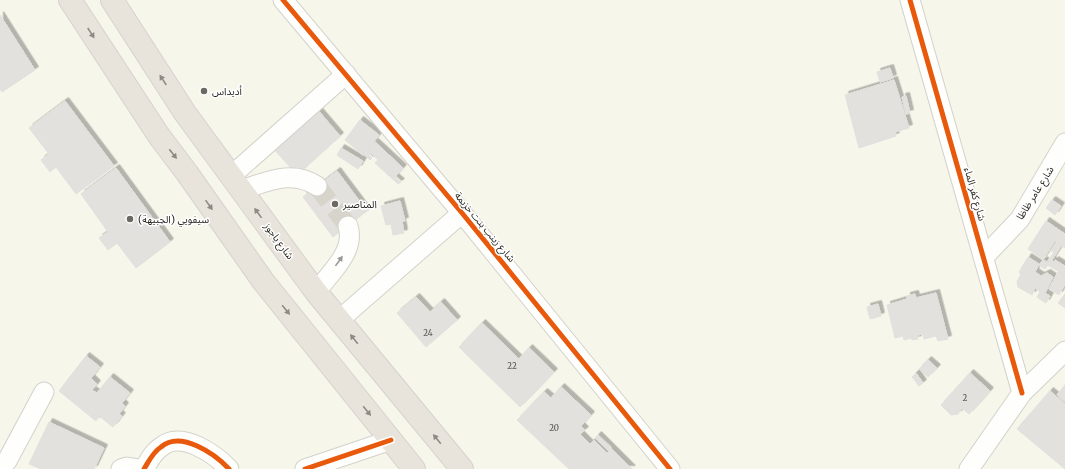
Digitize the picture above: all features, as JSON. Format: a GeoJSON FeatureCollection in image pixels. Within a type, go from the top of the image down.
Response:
{"type":"FeatureCollection","features":[{"type":"Feature","properties":{"kind":"main road"},"geometry":{"type":"LineString","coordinates":[[70,0],[158,136],[187,172],[263,281],[414,469]]}},
{"type":"Feature","properties":{"kind":"main road","name":"شارع ياجوز"},"geometry":{"type":"LineString","coordinates":[[112,0],[184,113],[316,292],[462,469]]}},
{"type":"Feature","properties":{"kind":"street","name":"شارع زينب بنت خزيمة"},"geometry":{"type":"LineString","coordinates":[[283,0],[462,213],[670,469]]}},
{"type":"Feature","properties":{"kind":"street","name":"شارع كفر الماء"},"geometry":{"type":"LineString","coordinates":[[910,0],[1022,393]]}},
{"type":"Feature","properties":{"kind":"street"},"geometry":{"type":"LineString","coordinates":[[236,183],[346,74]]}},
{"type":"Feature","properties":{"kind":"street","name":"شارع عامر ظاظا"},"geometry":{"type":"LineString","coordinates":[[984,258],[1020,219],[1065,143]]}},
{"type":"Feature","properties":{"kind":"street"},"geometry":{"type":"LineString","coordinates":[[236,183],[293,176],[302,178],[317,186]]}},
{"type":"Feature","properties":{"kind":"street"},"geometry":{"type":"LineString","coordinates":[[339,320],[462,213]]}},
{"type":"Feature","properties":{"kind":"street"},"geometry":{"type":"LineString","coordinates":[[316,292],[348,249],[350,233],[348,226]]}},
{"type":"Feature","properties":{"kind":"street"},"geometry":{"type":"LineString","coordinates":[[969,469],[1022,393],[1065,351]]}},
{"type":"Feature","properties":{"kind":"street"},"geometry":{"type":"LineString","coordinates":[[0,467],[7,461],[44,392]]}},
{"type":"Feature","properties":{"kind":"street"},"geometry":{"type":"LineString","coordinates":[[305,469],[391,440]]}},
{"type":"Feature","properties":{"kind":"street"},"geometry":{"type":"LineString","coordinates":[[144,469],[161,446],[170,442],[180,441],[194,445],[211,453],[229,469]]}},
{"type":"Feature","properties":{"kind":"street"},"geometry":{"type":"LineString","coordinates":[[121,469],[127,467],[138,469]]}},
{"type":"Feature","properties":{"kind":"building"},"geometry":{"type":"Polygon","coordinates":[[[0,15],[35,70],[2,92],[0,89],[0,15]]]}},
{"type":"Feature","properties":{"kind":"building"},"geometry":{"type":"Polygon","coordinates":[[[890,68],[893,78],[880,82],[877,72],[890,68]]]}},
{"type":"Feature","properties":{"kind":"building"},"geometry":{"type":"Polygon","coordinates":[[[894,80],[909,128],[895,132],[896,136],[859,148],[845,95],[894,80]]]}},
{"type":"Feature","properties":{"kind":"building"},"geometry":{"type":"Polygon","coordinates":[[[906,96],[910,113],[906,114],[902,97],[906,96]]]}},
{"type":"Feature","properties":{"kind":"building"},"geometry":{"type":"Polygon","coordinates":[[[65,101],[114,166],[76,194],[56,167],[50,172],[41,160],[49,154],[29,128],[65,101]]]}},
{"type":"Feature","properties":{"kind":"building"},"geometry":{"type":"Polygon","coordinates":[[[317,109],[340,136],[297,175],[273,148],[317,109]]]}},
{"type":"Feature","properties":{"kind":"building"},"geometry":{"type":"Polygon","coordinates":[[[360,120],[379,135],[363,155],[345,140],[360,120]]]}},
{"type":"Feature","properties":{"kind":"building"},"geometry":{"type":"Polygon","coordinates":[[[375,142],[403,168],[395,177],[401,182],[398,184],[375,163],[378,160],[371,153],[369,155],[372,158],[370,160],[364,154],[375,142]]]}},
{"type":"Feature","properties":{"kind":"building"},"geometry":{"type":"Polygon","coordinates":[[[341,148],[363,161],[358,169],[337,155],[341,148]]]}},
{"type":"Feature","properties":{"kind":"building"},"geometry":{"type":"Polygon","coordinates":[[[116,168],[170,242],[136,268],[117,243],[108,250],[99,238],[108,232],[81,194],[116,168]]]}},
{"type":"Feature","properties":{"kind":"building","name":"المناصير"},"geometry":{"type":"Polygon","coordinates":[[[337,171],[367,211],[333,237],[303,197],[337,171]]]}},
{"type":"Feature","properties":{"kind":"building"},"geometry":{"type":"Polygon","coordinates":[[[1052,200],[1061,206],[1055,215],[1046,208],[1052,200]]]}},
{"type":"Feature","properties":{"kind":"building"},"geometry":{"type":"Polygon","coordinates":[[[400,201],[405,221],[402,221],[404,233],[393,235],[391,224],[386,225],[381,206],[400,201]]]}},
{"type":"Feature","properties":{"kind":"building"},"geometry":{"type":"Polygon","coordinates":[[[1046,221],[1065,234],[1065,248],[1055,241],[1043,259],[1028,249],[1046,221]]]}},
{"type":"Feature","properties":{"kind":"building"},"geometry":{"type":"Polygon","coordinates":[[[1057,243],[1061,246],[1052,260],[1054,262],[1051,267],[1048,265],[1045,269],[1039,265],[1043,260],[1047,262],[1054,252],[1051,251],[1057,243]]]}},
{"type":"Feature","properties":{"kind":"building"},"geometry":{"type":"Polygon","coordinates":[[[1028,257],[1039,264],[1035,272],[1041,276],[1047,273],[1053,277],[1045,293],[1050,296],[1046,303],[1037,297],[1040,292],[1035,288],[1032,295],[1018,287],[1017,281],[1021,275],[1019,272],[1028,257]]]}},
{"type":"Feature","properties":{"kind":"building"},"geometry":{"type":"Polygon","coordinates":[[[1055,260],[1065,266],[1065,275],[1051,267],[1055,260]]]}},
{"type":"Feature","properties":{"kind":"building"},"geometry":{"type":"Polygon","coordinates":[[[1058,272],[1065,276],[1065,284],[1059,295],[1049,289],[1058,272]]]}},
{"type":"Feature","properties":{"kind":"building"},"geometry":{"type":"Polygon","coordinates":[[[936,293],[948,339],[938,341],[936,336],[924,339],[923,334],[917,335],[918,339],[912,340],[911,338],[904,340],[903,336],[895,338],[887,305],[907,299],[907,296],[915,294],[916,298],[936,293]]]}},
{"type":"Feature","properties":{"kind":"building"},"geometry":{"type":"Polygon","coordinates":[[[1065,294],[1065,308],[1058,303],[1065,294]]]}},
{"type":"Feature","properties":{"kind":"building"},"geometry":{"type":"Polygon","coordinates":[[[416,297],[430,312],[441,302],[457,320],[426,347],[397,313],[416,297]]]}},
{"type":"Feature","properties":{"kind":"building"},"geometry":{"type":"Polygon","coordinates":[[[878,304],[881,316],[870,319],[867,307],[878,304]]]}},
{"type":"Feature","properties":{"kind":"building"},"geometry":{"type":"Polygon","coordinates":[[[482,323],[519,359],[529,348],[554,372],[520,407],[459,347],[482,323]]]}},
{"type":"Feature","properties":{"kind":"building"},"geometry":{"type":"Polygon","coordinates":[[[86,356],[100,367],[91,378],[97,384],[92,390],[97,393],[110,377],[130,393],[122,403],[125,406],[119,414],[122,416],[113,427],[99,416],[96,421],[59,391],[86,356]]]}},
{"type":"Feature","properties":{"kind":"building"},"geometry":{"type":"Polygon","coordinates":[[[928,360],[937,368],[928,377],[919,369],[928,360]]]}},
{"type":"Feature","properties":{"kind":"building"},"geometry":{"type":"Polygon","coordinates":[[[916,373],[923,383],[919,386],[912,377],[916,373]]]}},
{"type":"Feature","properties":{"kind":"building"},"geometry":{"type":"Polygon","coordinates":[[[970,373],[990,391],[969,414],[962,408],[958,414],[951,415],[941,405],[970,373]]]}},
{"type":"Feature","properties":{"kind":"building"},"geometry":{"type":"Polygon","coordinates":[[[1065,385],[1065,402],[1057,395],[1065,385]]]}},
{"type":"Feature","properties":{"kind":"building"},"geometry":{"type":"Polygon","coordinates":[[[561,387],[591,415],[581,426],[585,430],[580,434],[590,444],[594,440],[607,453],[609,451],[595,438],[598,435],[632,469],[569,469],[517,420],[544,392],[551,398],[561,387]]]}},
{"type":"Feature","properties":{"kind":"building"},"geometry":{"type":"Polygon","coordinates":[[[1050,391],[1065,404],[1065,469],[1017,429],[1050,391]]]}},
{"type":"Feature","properties":{"kind":"building"},"geometry":{"type":"Polygon","coordinates":[[[49,422],[104,448],[94,469],[41,469],[29,464],[49,422]]]}},
{"type":"Feature","properties":{"kind":"tunnel"},"geometry":{"type":"LineString","coordinates":[[317,186],[348,226]]}},
{"type":"Feature","properties":{"kind":"cycle path"},"geometry":{"type":"LineString","coordinates":[[283,0],[462,213],[670,469]]}},
{"type":"Feature","properties":{"kind":"cycle path"},"geometry":{"type":"LineString","coordinates":[[910,0],[1022,393]]}},
{"type":"Feature","properties":{"kind":"cycle path"},"geometry":{"type":"LineString","coordinates":[[305,469],[391,440]]}},
{"type":"Feature","properties":{"kind":"cycle path"},"geometry":{"type":"LineString","coordinates":[[144,469],[158,449],[169,442],[178,441],[197,446],[207,451],[229,469]]}},
{"type":"Feature","properties":{"kind":"place","name":"أديداس"},"geometry":{"type":"Point","coordinates":[204,91]}},
{"type":"Feature","properties":{"kind":"place","name":"المناصير"},"geometry":{"type":"Point","coordinates":[335,204]}},
{"type":"Feature","properties":{"kind":"place","name":"سيفويي (الجبيهة)"},"geometry":{"type":"Point","coordinates":[130,219]}}]}
